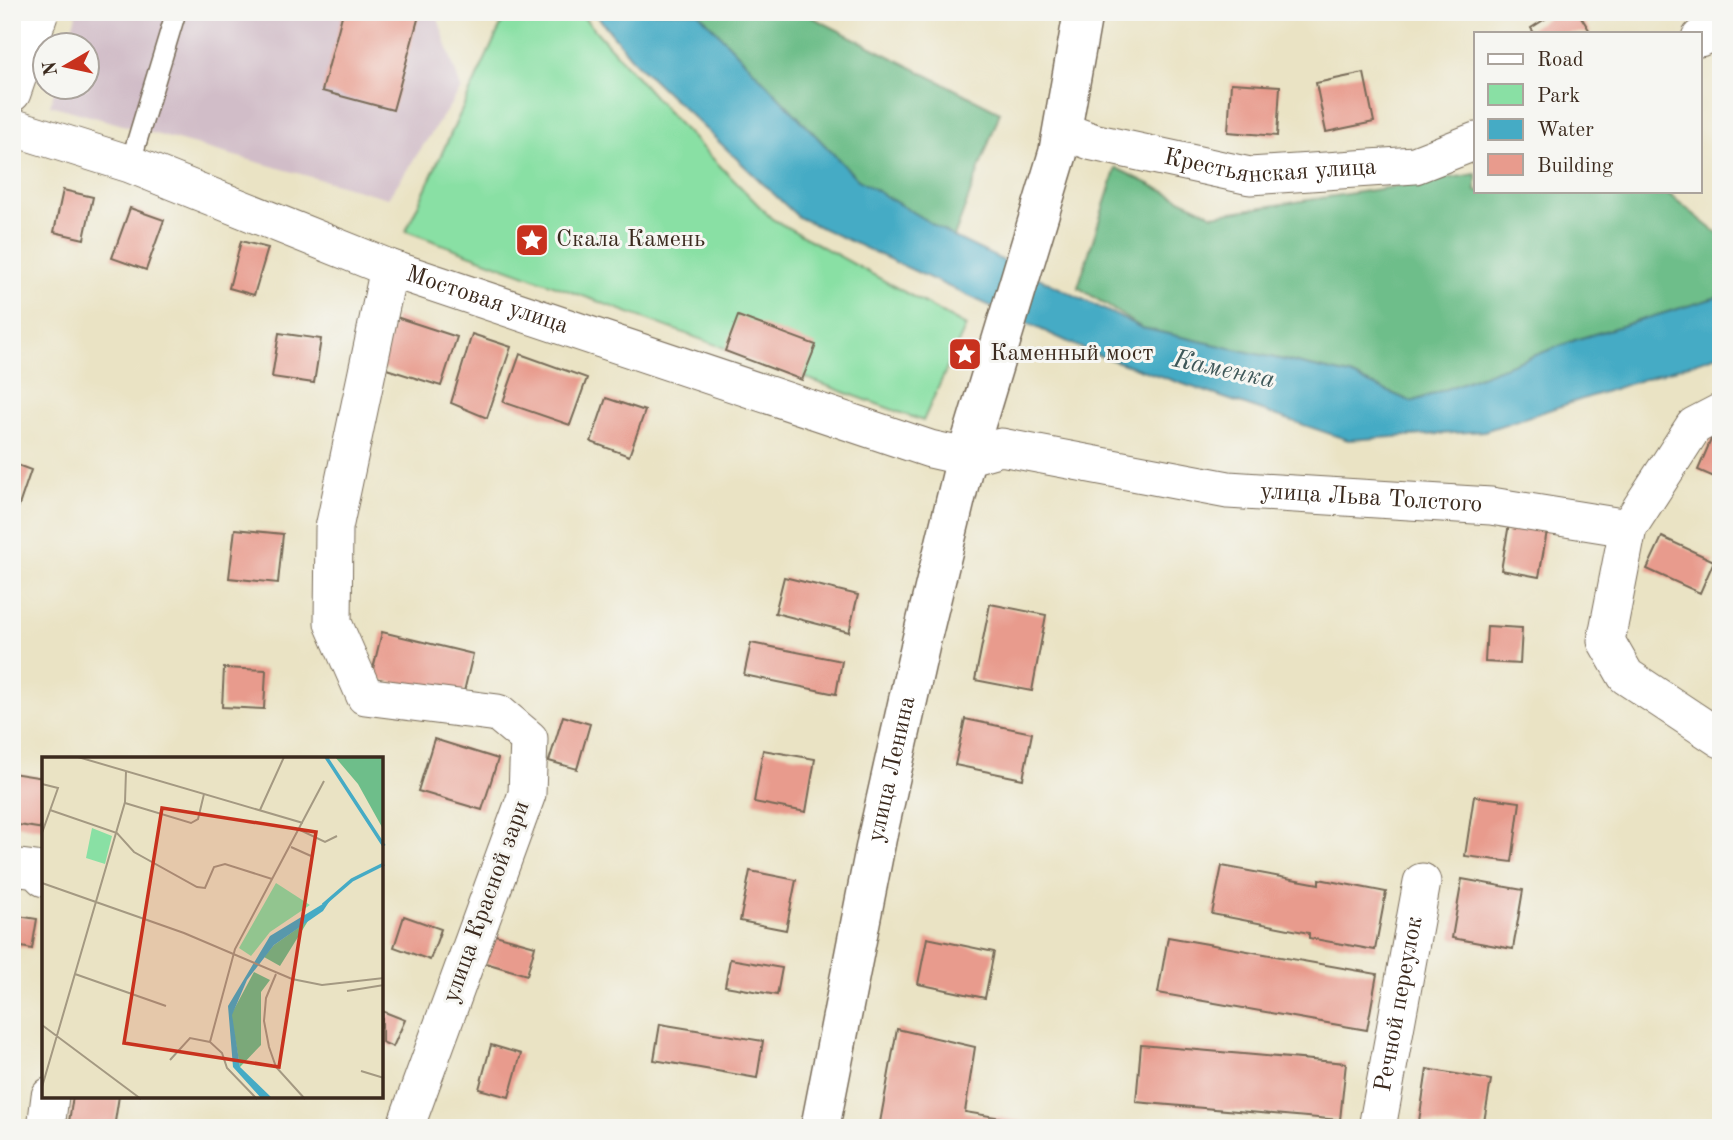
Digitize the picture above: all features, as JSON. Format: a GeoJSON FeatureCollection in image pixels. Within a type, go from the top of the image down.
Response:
{"type":"FeatureCollection","features":[{"type":"Feature","properties":{"kind":"main road"},"geometry":{"type":"LineString","coordinates":[[1060,142],[1083,12]]}},
{"type":"Feature","properties":{"kind":"main road","name":"улица Ленина"},"geometry":{"type":"LineString","coordinates":[[820,1128],[880,825],[966,457],[1060,142]]}},
{"type":"Feature","properties":{"kind":"street"},"geometry":{"type":"LineString","coordinates":[[12,93],[40,12]]}},
{"type":"Feature","properties":{"kind":"street"},"geometry":{"type":"LineString","coordinates":[[1702,37],[1721,26]]}},
{"type":"Feature","properties":{"kind":"street","name":"Мостовая улица"},"geometry":{"type":"LineString","coordinates":[[12,127],[130,164],[389,268],[930,449],[966,457]]}},
{"type":"Feature","properties":{"kind":"street","name":"Крестьянская улица"},"geometry":{"type":"LineString","coordinates":[[1060,142],[1093,142],[1250,176],[1415,165],[1474,142]]}},
{"type":"Feature","properties":{"kind":"street","name":"улица Красной зари"},"geometry":{"type":"LineString","coordinates":[[389,268],[334,528],[333,623],[365,696],[498,713],[529,739],[527,794],[405,1128]]}},
{"type":"Feature","properties":{"kind":"street"},"geometry":{"type":"LineString","coordinates":[[1721,412],[1694,426],[1629,528],[1606,641],[1626,676],[1721,739]]}},
{"type":"Feature","properties":{"kind":"street","name":"улица Льва Толстого"},"geometry":{"type":"LineString","coordinates":[[966,457],[1001,447],[1228,490],[1490,506],[1629,528]]}},
{"type":"Feature","properties":{"kind":"street"},"geometry":{"type":"LineString","coordinates":[[12,867],[36,870],[42,876]]}},
{"type":"Feature","properties":{"kind":"street","name":"Речной переулок"},"geometry":{"type":"LineString","coordinates":[[1377,1128],[1422,882]]}},
{"type":"Feature","properties":{"kind":"street"},"geometry":{"type":"LineString","coordinates":[[46,1128],[50,1098]]}},
{"type":"Feature","properties":{"kind":"lane"},"geometry":{"type":"LineString","coordinates":[[130,164],[176,12]]}},
{"type":"Feature","properties":{"kind":"shaded area"},"geometry":{"type":"Polygon","coordinates":[[[77,12],[436,12],[461,89],[388,198],[50,105],[51,102],[102,102],[102,32],[71,32],[77,12]]]}},
{"type":"Feature","properties":{"kind":"green space"},"geometry":{"type":"Polygon","coordinates":[[[507,12],[579,12],[675,120],[772,219],[966,326],[923,421],[406,231],[507,12]]]}},
{"type":"Feature","properties":{"kind":"green space"},"geometry":{"type":"Polygon","coordinates":[[[698,12],[802,12],[1000,112],[954,237],[857,179],[698,12]]]}},
{"type":"Feature","properties":{"kind":"green space"},"geometry":{"type":"Polygon","coordinates":[[[1116,168],[1213,215],[1474,174],[1474,192],[1666,192],[1721,236],[1721,296],[1578,339],[1412,402],[1350,375],[1142,328],[1078,287],[1116,168]]]}},
{"type":"Feature","properties":{"kind":"water","name":"Каменка"},"geometry":{"type":"Polygon","coordinates":[[[594,12],[698,12],[857,179],[954,237],[1142,328],[1350,375],[1412,402],[1578,339],[1721,296],[1721,354],[1484,431],[1348,440],[1092,353],[798,217],[635,62],[594,12]]]}},
{"type":"Feature","properties":{"kind":"building"},"geometry":{"type":"Polygon","coordinates":[[[343,12],[420,12],[393,110],[322,91],[343,12]]]}},
{"type":"Feature","properties":{"kind":"building"},"geometry":{"type":"Polygon","coordinates":[[[1138,12],[1170,12],[1169,20],[1137,16],[1138,12]]]}},
{"type":"Feature","properties":{"kind":"building"},"geometry":{"type":"Polygon","coordinates":[[[1556,12],[1578,12],[1590,32],[1533,32],[1531,28],[1556,12]]]}},
{"type":"Feature","properties":{"kind":"building"},"geometry":{"type":"Polygon","coordinates":[[[1364,73],[1374,122],[1326,132],[1316,83],[1364,73]]]}},
{"type":"Feature","properties":{"kind":"building"},"geometry":{"type":"Polygon","coordinates":[[[1231,83],[1280,86],[1277,136],[1228,132],[1231,83]]]}},
{"type":"Feature","properties":{"kind":"building"},"geometry":{"type":"Polygon","coordinates":[[[63,190],[93,197],[84,239],[54,232],[63,190]]]}},
{"type":"Feature","properties":{"kind":"building"},"geometry":{"type":"Polygon","coordinates":[[[130,208],[164,220],[146,270],[112,258],[130,208]]]}},
{"type":"Feature","properties":{"kind":"building"},"geometry":{"type":"Polygon","coordinates":[[[241,241],[268,248],[254,295],[229,288],[241,241]]]}},
{"type":"Feature","properties":{"kind":"building"},"geometry":{"type":"Polygon","coordinates":[[[738,316],[816,345],[802,380],[725,351],[738,316]]]}},
{"type":"Feature","properties":{"kind":"building"},"geometry":{"type":"Polygon","coordinates":[[[396,317],[457,337],[441,386],[380,367],[396,317]]]}},
{"type":"Feature","properties":{"kind":"building"},"geometry":{"type":"Polygon","coordinates":[[[279,333],[321,339],[314,383],[272,377],[279,333]]]}},
{"type":"Feature","properties":{"kind":"building"},"geometry":{"type":"Polygon","coordinates":[[[472,334],[511,347],[487,418],[451,403],[472,334]]]}},
{"type":"Feature","properties":{"kind":"building"},"geometry":{"type":"Polygon","coordinates":[[[520,354],[587,378],[570,425],[503,402],[520,354]]]}},
{"type":"Feature","properties":{"kind":"building"},"geometry":{"type":"Polygon","coordinates":[[[606,398],[645,411],[629,456],[591,442],[606,398]]]}},
{"type":"Feature","properties":{"kind":"building"},"geometry":{"type":"Polygon","coordinates":[[[1716,428],[1721,430],[1721,480],[1698,470],[1716,428]]]}},
{"type":"Feature","properties":{"kind":"building"},"geometry":{"type":"Polygon","coordinates":[[[12,463],[31,470],[15,517],[12,516],[12,463]]]}},
{"type":"Feature","properties":{"kind":"building"},"geometry":{"type":"Polygon","coordinates":[[[1509,524],[1547,531],[1539,577],[1501,570],[1509,524]]]}},
{"type":"Feature","properties":{"kind":"building"},"geometry":{"type":"Polygon","coordinates":[[[235,529],[283,534],[278,583],[229,578],[235,529]]]}},
{"type":"Feature","properties":{"kind":"building"},"geometry":{"type":"Polygon","coordinates":[[[1662,537],[1714,561],[1700,593],[1647,569],[1662,537]]]}},
{"type":"Feature","properties":{"kind":"building"},"geometry":{"type":"Polygon","coordinates":[[[784,577],[858,595],[849,632],[775,613],[784,577]]]}},
{"type":"Feature","properties":{"kind":"building"},"geometry":{"type":"Polygon","coordinates":[[[990,604],[1046,615],[1032,691],[975,680],[990,604]]]}},
{"type":"Feature","properties":{"kind":"building"},"geometry":{"type":"Polygon","coordinates":[[[1487,626],[1522,628],[1520,664],[1485,662],[1487,626]]]}},
{"type":"Feature","properties":{"kind":"building"},"geometry":{"type":"Polygon","coordinates":[[[382,632],[473,654],[462,700],[371,677],[382,632]]]}},
{"type":"Feature","properties":{"kind":"building"},"geometry":{"type":"Polygon","coordinates":[[[751,643],[842,661],[836,694],[744,675],[751,643]]]}},
{"type":"Feature","properties":{"kind":"building"},"geometry":{"type":"Polygon","coordinates":[[[224,668],[266,670],[264,709],[222,707],[224,668]]]}},
{"type":"Feature","properties":{"kind":"building"},"geometry":{"type":"Polygon","coordinates":[[[563,716],[590,724],[577,769],[549,761],[563,716]]]}},
{"type":"Feature","properties":{"kind":"building"},"geometry":{"type":"Polygon","coordinates":[[[965,719],[1032,733],[1023,779],[955,765],[965,719]]]}},
{"type":"Feature","properties":{"kind":"building"},"geometry":{"type":"Polygon","coordinates":[[[434,739],[498,759],[482,810],[418,791],[434,739]]]}},
{"type":"Feature","properties":{"kind":"building"},"geometry":{"type":"Polygon","coordinates":[[[763,750],[815,759],[806,812],[754,802],[763,750]]]}},
{"type":"Feature","properties":{"kind":"building"},"geometry":{"type":"Polygon","coordinates":[[[12,773],[42,778],[42,829],[12,824],[12,773]]]}},
{"type":"Feature","properties":{"kind":"building"},"geometry":{"type":"Polygon","coordinates":[[[1474,796],[1520,802],[1512,862],[1465,856],[1474,796]]]}},
{"type":"Feature","properties":{"kind":"building"},"geometry":{"type":"Polygon","coordinates":[[[1222,866],[1319,884],[1319,879],[1386,892],[1375,950],[1309,938],[1309,933],[1212,914],[1222,866]]]}},
{"type":"Feature","properties":{"kind":"building"},"geometry":{"type":"Polygon","coordinates":[[[750,871],[796,880],[786,930],[740,921],[750,871]]]}},
{"type":"Feature","properties":{"kind":"building"},"geometry":{"type":"Polygon","coordinates":[[[1462,879],[1523,890],[1513,949],[1452,938],[1462,879]]]}},
{"type":"Feature","properties":{"kind":"building"},"geometry":{"type":"Polygon","coordinates":[[[12,915],[37,919],[32,949],[12,945],[12,915]]]}},
{"type":"Feature","properties":{"kind":"building"},"geometry":{"type":"Polygon","coordinates":[[[404,916],[441,929],[430,960],[394,947],[404,916]]]}},
{"type":"Feature","properties":{"kind":"building"},"geometry":{"type":"Polygon","coordinates":[[[484,932],[535,946],[527,975],[475,960],[484,932]]]}},
{"type":"Feature","properties":{"kind":"building"},"geometry":{"type":"Polygon","coordinates":[[[1168,937],[1377,974],[1367,1030],[1158,993],[1168,937]]]}},
{"type":"Feature","properties":{"kind":"building"},"geometry":{"type":"Polygon","coordinates":[[[927,938],[994,952],[985,998],[918,984],[927,938]]]}},
{"type":"Feature","properties":{"kind":"building"},"geometry":{"type":"Polygon","coordinates":[[[730,959],[782,968],[777,995],[725,986],[730,959]]]}},
{"type":"Feature","properties":{"kind":"building"},"geometry":{"type":"Polygon","coordinates":[[[383,1011],[405,1020],[393,1047],[383,1042],[383,1011]]]}},
{"type":"Feature","properties":{"kind":"building"},"geometry":{"type":"Polygon","coordinates":[[[660,1024],[763,1041],[757,1078],[654,1060],[660,1024]]]}},
{"type":"Feature","properties":{"kind":"building"},"geometry":{"type":"Polygon","coordinates":[[[897,1029],[975,1047],[965,1112],[1062,1128],[879,1128],[897,1029]]]}},
{"type":"Feature","properties":{"kind":"building"},"geometry":{"type":"Polygon","coordinates":[[[491,1045],[521,1054],[509,1097],[479,1089],[491,1045]]]}},
{"type":"Feature","properties":{"kind":"building"},"geometry":{"type":"Polygon","coordinates":[[[1141,1045],[1346,1063],[1340,1120],[1136,1102],[1141,1045]]]}},
{"type":"Feature","properties":{"kind":"building"},"geometry":{"type":"Polygon","coordinates":[[[1427,1069],[1491,1080],[1483,1128],[1461,1128],[1419,1121],[1427,1069]]]}},
{"type":"Feature","properties":{"kind":"building"},"geometry":{"type":"Polygon","coordinates":[[[73,1098],[119,1098],[114,1128],[68,1128],[73,1098]]]}},
{"type":"Feature","properties":{"kind":"place","name":"Скала Камень"},"geometry":{"type":"Point","coordinates":[532,240]}},
{"type":"Feature","properties":{"kind":"place","name":"Каменный мост"},"geometry":{"type":"Point","coordinates":[965,354]}}]}
